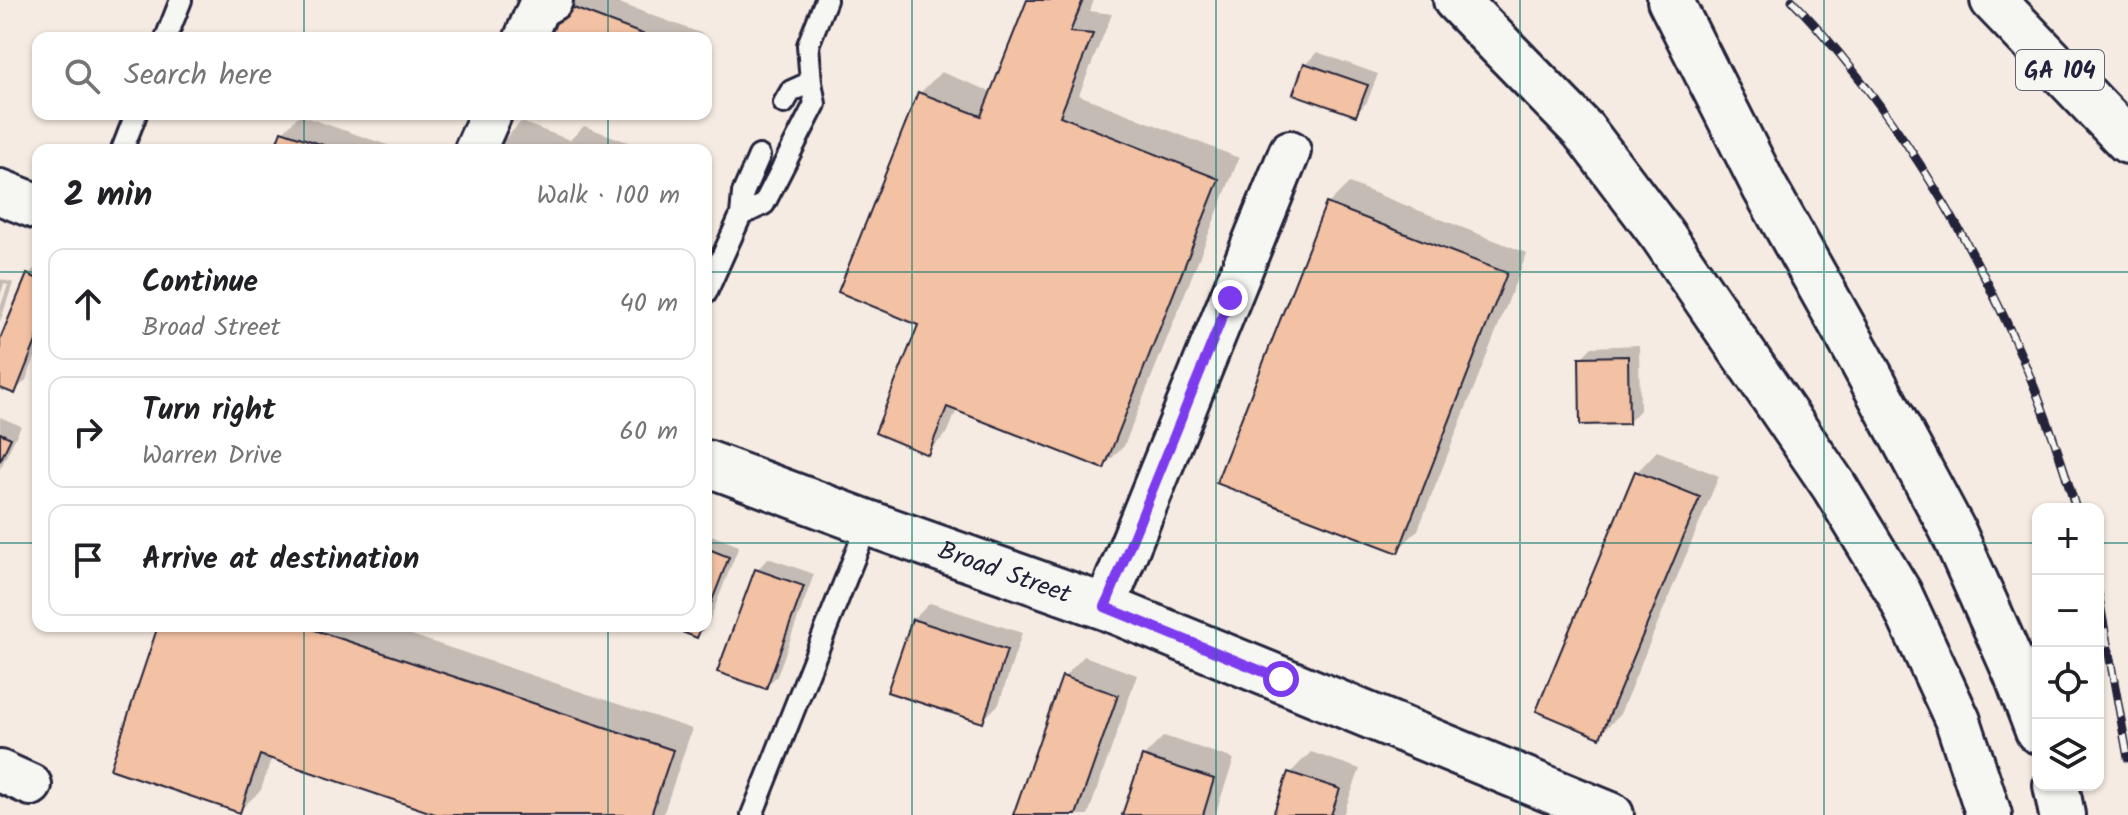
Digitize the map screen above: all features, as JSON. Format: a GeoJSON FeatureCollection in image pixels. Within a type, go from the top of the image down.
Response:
{"type":"FeatureCollection","features":[{"type":"Feature","properties":{"kind":"main road"},"geometry":{"type":"LineString","coordinates":[[1456,0],[1583,130],[1663,236],[1834,486],[1899,593],[1958,721],[1989,815]]}},
{"type":"Feature","properties":{"kind":"main road"},"geometry":{"type":"LineString","coordinates":[[1670,0],[1765,188],[1952,529],[2033,719]]}},
{"type":"Feature","properties":{"kind":"main road","name":"GA 104"},"geometry":{"type":"LineString","coordinates":[[1993,0],[2128,141]]}},
{"type":"Feature","properties":{"kind":"main road"},"geometry":{"type":"LineString","coordinates":[[0,192],[32,205]]}},
{"type":"Feature","properties":{"kind":"main road","name":"Broad Street"},"geometry":{"type":"LineString","coordinates":[[712,465],[1105,607],[1584,810]]}},
{"type":"Feature","properties":{"kind":"main road"},"geometry":{"type":"LineString","coordinates":[[2057,791],[2062,815]]}},
{"type":"Feature","properties":{"kind":"street"},"geometry":{"type":"LineString","coordinates":[[528,32],[538,8],[552,0]]}},
{"type":"Feature","properties":{"kind":"street"},"geometry":{"type":"LineString","coordinates":[[478,144],[488,120]]}},
{"type":"Feature","properties":{"kind":"street"},"geometry":{"type":"LineString","coordinates":[[1105,607],[1290,151]]}},
{"type":"Feature","properties":{"kind":"lane"},"geometry":{"type":"LineString","coordinates":[[168,32],[181,0]]}},
{"type":"Feature","properties":{"kind":"lane"},"geometry":{"type":"LineString","coordinates":[[741,215],[764,204],[815,104],[808,45],[826,0]]}},
{"type":"Feature","properties":{"kind":"lane"},"geometry":{"type":"LineString","coordinates":[[784,103],[791,91],[811,82]]}},
{"type":"Feature","properties":{"kind":"lane"},"geometry":{"type":"LineString","coordinates":[[124,144],[134,120]]}},
{"type":"Feature","properties":{"kind":"lane"},"geometry":{"type":"LineString","coordinates":[[712,280],[741,215],[743,193],[759,156]]}},
{"type":"Feature","properties":{"kind":"lane"},"geometry":{"type":"LineString","coordinates":[[752,815],[868,523]]}},
{"type":"Feature","properties":{"kind":"building"},"geometry":{"type":"Polygon","coordinates":[[[1027,0],[1083,0],[1070,32],[1093,34],[1060,116],[1219,179],[1104,469],[947,407],[928,455],[875,433],[918,325],[838,292],[918,92],[981,116],[1027,0]]]}},
{"type":"Feature","properties":{"kind":"building"},"geometry":{"type":"Polygon","coordinates":[[[563,4],[637,32],[552,32],[563,4]]]}},
{"type":"Feature","properties":{"kind":"building"},"geometry":{"type":"Polygon","coordinates":[[[1304,63],[1368,85],[1356,116],[1293,94],[1304,63]]]}},
{"type":"Feature","properties":{"kind":"building"},"geometry":{"type":"Polygon","coordinates":[[[281,131],[320,144],[276,144],[281,131]]]}},
{"type":"Feature","properties":{"kind":"building"},"geometry":{"type":"Polygon","coordinates":[[[1326,203],[1507,273],[1398,553],[1216,483],[1326,203]]]}},
{"type":"Feature","properties":{"kind":"building"},"geometry":{"type":"Polygon","coordinates":[[[27,274],[32,276],[32,351],[15,394],[0,388],[0,339],[27,274]]]}},
{"type":"Feature","properties":{"kind":"building"},"geometry":{"type":"Polygon","coordinates":[[[1628,356],[1629,424],[1580,425],[1579,357],[1628,356]]]}},
{"type":"Feature","properties":{"kind":"building"},"geometry":{"type":"Polygon","coordinates":[[[0,433],[11,438],[0,461],[0,433]]]}},
{"type":"Feature","properties":{"kind":"building"},"geometry":{"type":"Polygon","coordinates":[[[1635,471],[1700,497],[1600,738],[1536,711],[1635,471]]]}},
{"type":"Feature","properties":{"kind":"building"},"geometry":{"type":"Polygon","coordinates":[[[712,550],[729,557],[712,601],[712,550]]]}},
{"type":"Feature","properties":{"kind":"building"},"geometry":{"type":"Polygon","coordinates":[[[755,569],[804,586],[766,689],[717,672],[755,569]]]}},
{"type":"Feature","properties":{"kind":"building"},"geometry":{"type":"Polygon","coordinates":[[[912,619],[1007,650],[983,723],[887,692],[912,619]]]}},
{"type":"Feature","properties":{"kind":"building"},"geometry":{"type":"Polygon","coordinates":[[[156,632],[321,632],[673,750],[651,815],[438,815],[260,755],[240,813],[110,769],[156,632]]]}},
{"type":"Feature","properties":{"kind":"building"},"geometry":{"type":"Polygon","coordinates":[[[682,632],[700,632],[697,638],[682,632]]]}},
{"type":"Feature","properties":{"kind":"building"},"geometry":{"type":"Polygon","coordinates":[[[1062,676],[1118,695],[1076,815],[1013,815],[1062,676]]]}},
{"type":"Feature","properties":{"kind":"building"},"geometry":{"type":"Polygon","coordinates":[[[1142,756],[1214,779],[1203,815],[1122,815],[1142,756]]]}},
{"type":"Feature","properties":{"kind":"building"},"geometry":{"type":"Polygon","coordinates":[[[1288,772],[1340,789],[1331,815],[1273,815],[1288,772]]]}},
{"type":"Feature","properties":{"kind":"railway"},"geometry":{"type":"LineString","coordinates":[[1792,0],[1840,54],[1885,112],[1964,238],[2028,371],[2074,503]]}},
{"type":"Feature","properties":{"kind":"railway"},"geometry":{"type":"LineString","coordinates":[[2104,626],[2128,758]]}},
{"type":"Feature","properties":{"kind":"route"},"geometry":{"type":"LineString","coordinates":[[1230,298],[1105,607],[1281,679]]}}]}
